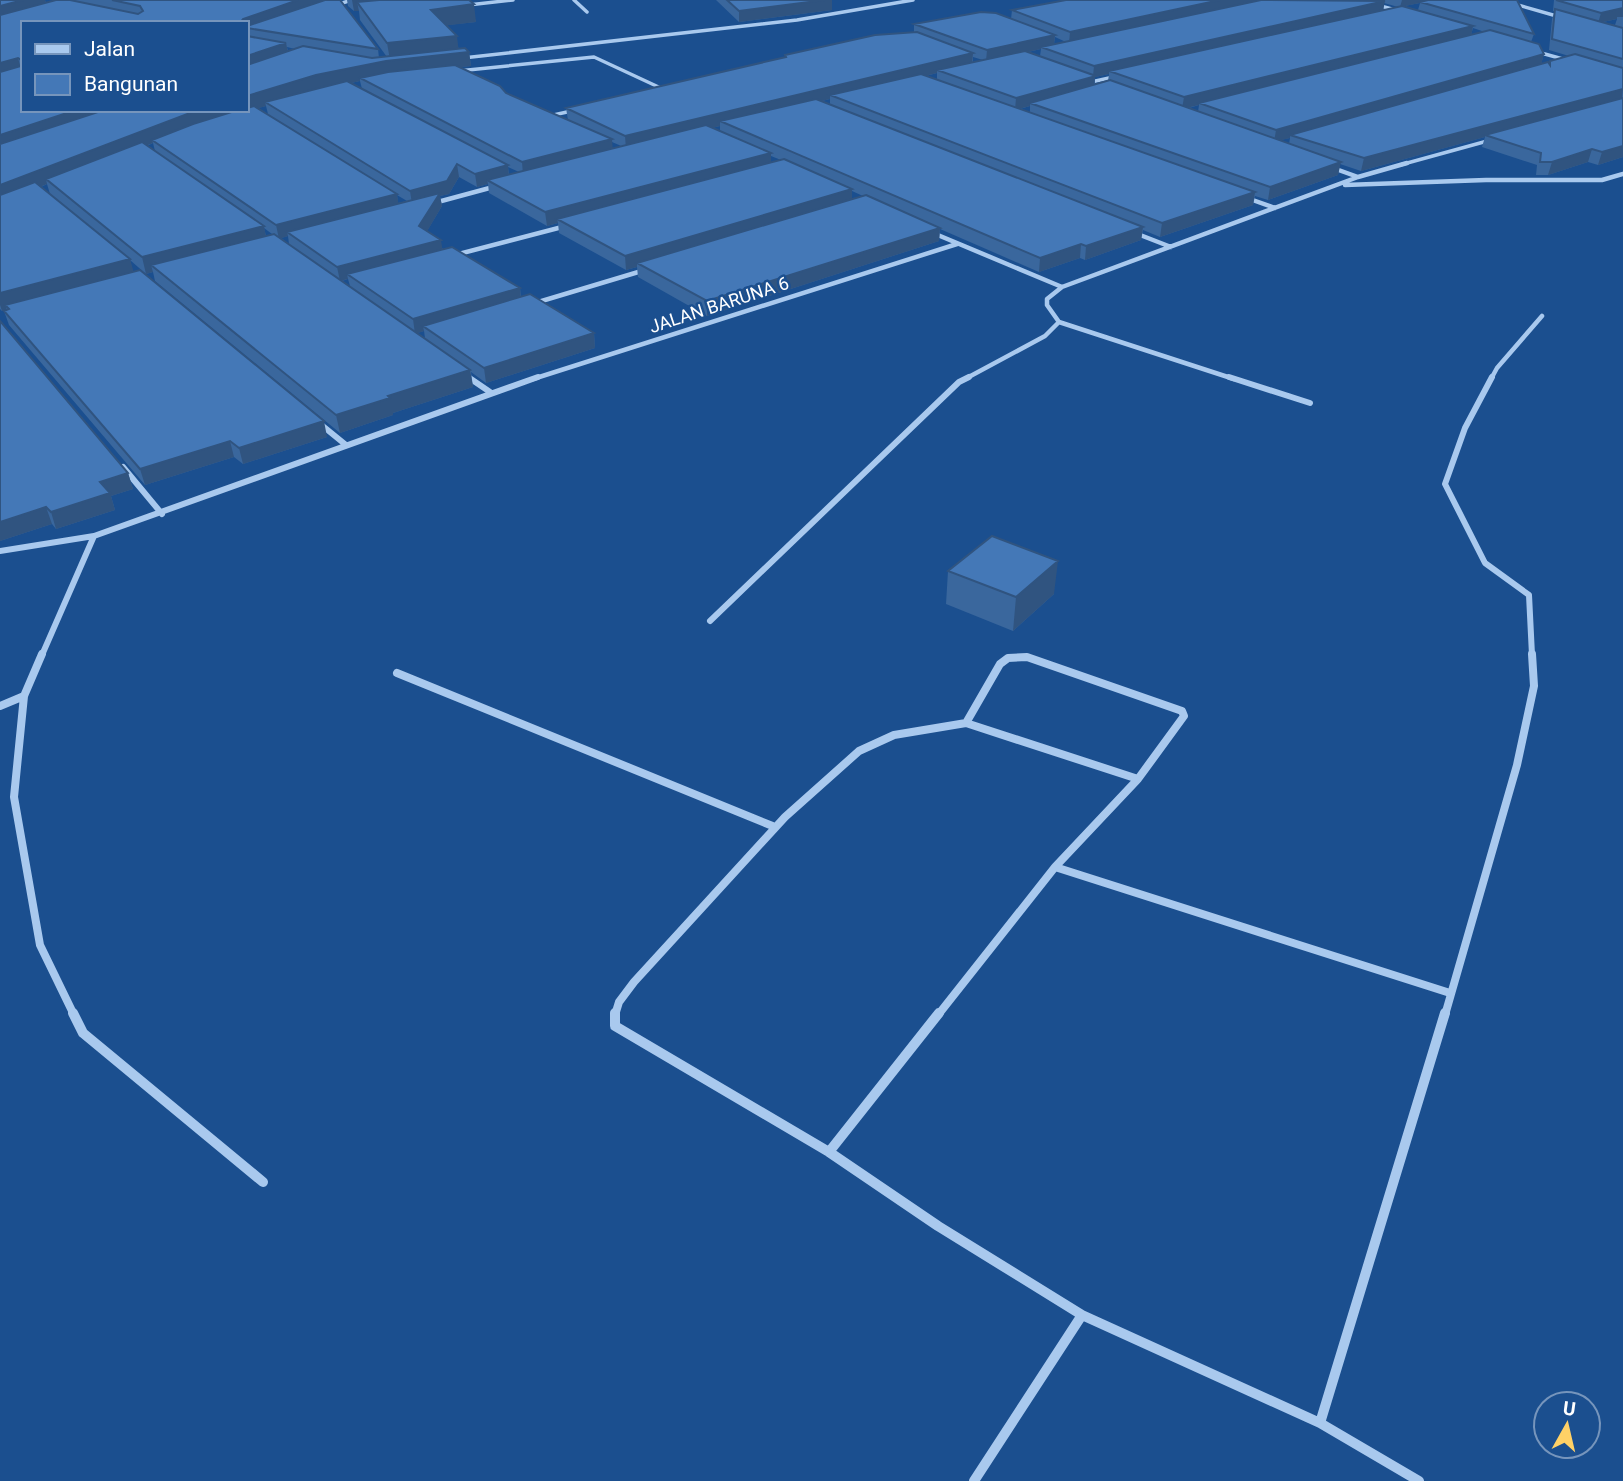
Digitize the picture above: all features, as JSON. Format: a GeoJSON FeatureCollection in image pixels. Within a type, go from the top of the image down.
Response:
{"type":"FeatureCollection","features":[{"type":"Feature","properties":{"kind":"street"},"geometry":{"type":"LineString","coordinates":[[328,8],[351,0]]}},
{"type":"Feature","properties":{"kind":"street"},"geometry":{"type":"LineString","coordinates":[[459,5],[513,0]]}},
{"type":"Feature","properties":{"kind":"street"},"geometry":{"type":"LineString","coordinates":[[574,0],[587,12]]}},
{"type":"Feature","properties":{"kind":"street"},"geometry":{"type":"LineString","coordinates":[[457,59],[797,20],[913,0]]}},
{"type":"Feature","properties":{"kind":"street"},"geometry":{"type":"LineString","coordinates":[[1359,0],[1401,12],[1388,15]]}},
{"type":"Feature","properties":{"kind":"street"},"geometry":{"type":"LineString","coordinates":[[1500,0],[1561,17]]}},
{"type":"Feature","properties":{"kind":"street"},"geometry":{"type":"LineString","coordinates":[[340,4],[346,10]]}},
{"type":"Feature","properties":{"kind":"street"},"geometry":{"type":"LineString","coordinates":[[1523,47],[1572,61],[1559,65]]}},
{"type":"Feature","properties":{"kind":"street"},"geometry":{"type":"LineString","coordinates":[[463,74],[457,71],[594,57],[665,90],[652,93]]}},
{"type":"Feature","properties":{"kind":"street"},"geometry":{"type":"LineString","coordinates":[[1091,82],[1118,76]]}},
{"type":"Feature","properties":{"kind":"street"},"geometry":{"type":"LineString","coordinates":[[1080,78],[1099,85]]}},
{"type":"Feature","properties":{"kind":"street"},"geometry":{"type":"LineString","coordinates":[[549,116],[588,107]]}},
{"type":"Feature","properties":{"kind":"street"},"geometry":{"type":"LineString","coordinates":[[537,110],[560,121]]}},
{"type":"Feature","properties":{"kind":"street"},"geometry":{"type":"LineString","coordinates":[[1310,403],[1059,322],[1046,302],[1062,287],[1335,185],[1504,137]]}},
{"type":"Feature","properties":{"kind":"street"},"geometry":{"type":"LineString","coordinates":[[1321,164],[1358,177]]}},
{"type":"Feature","properties":{"kind":"street"},"geometry":{"type":"LineString","coordinates":[[1335,185],[1474,180],[1602,180],[1623,174]]}},
{"type":"Feature","properties":{"kind":"street"},"geometry":{"type":"LineString","coordinates":[[423,206],[510,183]]}},
{"type":"Feature","properties":{"kind":"street"},"geometry":{"type":"LineString","coordinates":[[1235,194],[1275,208]]}},
{"type":"Feature","properties":{"kind":"street"},"geometry":{"type":"LineString","coordinates":[[448,257],[569,225]]}},
{"type":"Feature","properties":{"kind":"street"},"geometry":{"type":"LineString","coordinates":[[923,229],[1062,287]]}},
{"type":"Feature","properties":{"kind":"street"},"geometry":{"type":"LineString","coordinates":[[1133,232],[1171,247]]}},
{"type":"Feature","properties":{"kind":"street","name":"JALAN BARUNA 6"},"geometry":{"type":"LineString","coordinates":[[0,551],[94,536],[162,514],[490,392],[957,244]]}},
{"type":"Feature","properties":{"kind":"street"},"geometry":{"type":"LineString","coordinates":[[522,307],[654,267]]}},
{"type":"Feature","properties":{"kind":"street"},"geometry":{"type":"LineString","coordinates":[[1320,1423],[1478,906],[1517,765],[1534,686],[1529,595],[1485,563],[1445,484],[1465,428],[1497,368],[1542,316]]}},
{"type":"Feature","properties":{"kind":"street"},"geometry":{"type":"LineString","coordinates":[[710,621],[959,382],[1045,336],[1059,322]]}},
{"type":"Feature","properties":{"kind":"street"},"geometry":{"type":"LineString","coordinates":[[458,370],[490,392]]}},
{"type":"Feature","properties":{"kind":"street"},"geometry":{"type":"LineString","coordinates":[[314,418],[346,445]]}},
{"type":"Feature","properties":{"kind":"street"},"geometry":{"type":"LineString","coordinates":[[117,460],[162,514]]}},
{"type":"Feature","properties":{"kind":"street"},"geometry":{"type":"LineString","coordinates":[[94,536],[24,696],[14,797],[40,945],[83,1033],[262,1182]]}},
{"type":"Feature","properties":{"kind":"street"},"geometry":{"type":"LineString","coordinates":[[829,1152],[1055,867],[1138,779],[1184,716],[1182,711],[1027,657],[1008,658],[1000,664],[966,723]]}},
{"type":"Feature","properties":{"kind":"street"},"geometry":{"type":"LineString","coordinates":[[397,673],[775,827]]}},
{"type":"Feature","properties":{"kind":"street"},"geometry":{"type":"LineString","coordinates":[[0,706],[24,696]]}},
{"type":"Feature","properties":{"kind":"street"},"geometry":{"type":"LineString","coordinates":[[1138,779],[966,723],[894,735],[859,751],[775,827],[634,982],[618,1003],[613,1015],[615,1026],[829,1152],[938,1226],[1082,1315],[1320,1423],[1419,1481]]}},
{"type":"Feature","properties":{"kind":"street"},"geometry":{"type":"LineString","coordinates":[[1055,867],[1450,993]]}},
{"type":"Feature","properties":{"kind":"street"},"geometry":{"type":"LineString","coordinates":[[974,1481],[1082,1315]]}},
{"type":"Feature","properties":{"kind":"building"},"geometry":{"type":"Polygon","coordinates":[[[0,0],[23,0],[0,6],[0,0]]]}},
{"type":"Feature","properties":{"kind":"building"},"geometry":{"type":"Polygon","coordinates":[[[56,0],[70,0],[138,14],[143,11],[140,6],[112,0],[298,0],[242,21],[21,21],[21,60],[18,58],[0,63],[0,15],[56,0]]]}},
{"type":"Feature","properties":{"kind":"building"},"geometry":{"type":"Polygon","coordinates":[[[325,0],[340,0],[378,49],[248,28],[248,26],[325,0]]]}},
{"type":"Feature","properties":{"kind":"building"},"geometry":{"type":"Polygon","coordinates":[[[469,0],[474,4],[431,10],[457,36],[387,43],[357,2],[469,0]]]}},
{"type":"Feature","properties":{"kind":"building"},"geometry":{"type":"Polygon","coordinates":[[[727,0],[825,0],[739,11],[727,0]]]}},
{"type":"Feature","properties":{"kind":"building"},"geometry":{"type":"Polygon","coordinates":[[[1066,0],[1220,0],[1070,32],[1012,10],[1066,0]]]}},
{"type":"Feature","properties":{"kind":"building"},"geometry":{"type":"Polygon","coordinates":[[[1261,0],[1385,1],[1094,66],[1041,47],[1261,0]]]}},
{"type":"Feature","properties":{"kind":"building"},"geometry":{"type":"Polygon","coordinates":[[[1517,0],[1534,34],[1420,2],[1517,0]]]}},
{"type":"Feature","properties":{"kind":"building"},"geometry":{"type":"Polygon","coordinates":[[[1556,0],[1623,0],[1623,8],[1601,13],[1556,0]]]}},
{"type":"Feature","properties":{"kind":"building"},"geometry":{"type":"Polygon","coordinates":[[[1402,6],[1473,26],[1184,97],[1109,71],[1402,6]]]}},
{"type":"Feature","properties":{"kind":"building"},"geometry":{"type":"Polygon","coordinates":[[[1555,9],[1623,28],[1623,59],[1552,39],[1555,9]]]}},
{"type":"Feature","properties":{"kind":"building"},"geometry":{"type":"Polygon","coordinates":[[[981,12],[996,13],[1055,35],[987,50],[914,24],[981,12]]]}},
{"type":"Feature","properties":{"kind":"building"},"geometry":{"type":"Polygon","coordinates":[[[1490,30],[1539,44],[1544,54],[1276,130],[1199,103],[1490,30]]]}},
{"type":"Feature","properties":{"kind":"building"},"geometry":{"type":"Polygon","coordinates":[[[917,32],[973,53],[625,136],[566,108],[875,35],[917,32]]]}},
{"type":"Feature","properties":{"kind":"building"},"geometry":{"type":"Polygon","coordinates":[[[248,36],[286,43],[248,56],[248,36]]]}},
{"type":"Feature","properties":{"kind":"building"},"geometry":{"type":"Polygon","coordinates":[[[303,46],[372,58],[465,48],[469,52],[386,61],[316,75],[248,96],[248,65],[303,46]]]}},
{"type":"Feature","properties":{"kind":"building"},"geometry":{"type":"Polygon","coordinates":[[[1025,51],[1096,76],[1016,98],[937,70],[1025,51]]]}},
{"type":"Feature","properties":{"kind":"building"},"geometry":{"type":"Polygon","coordinates":[[[1575,54],[1623,68],[1623,89],[1364,158],[1290,135],[1548,62],[1550,65],[1550,61],[1575,54]]]}},
{"type":"Feature","properties":{"kind":"building"},"geometry":{"type":"Polygon","coordinates":[[[455,65],[500,86],[506,93],[612,139],[522,162],[360,78],[388,72],[455,65]]]}},
{"type":"Feature","properties":{"kind":"building"},"geometry":{"type":"Polygon","coordinates":[[[21,66],[21,112],[70,112],[0,135],[0,72],[21,66]]]}},
{"type":"Feature","properties":{"kind":"building"},"geometry":{"type":"Polygon","coordinates":[[[921,74],[1255,192],[1162,223],[830,95],[921,74]]]}},
{"type":"Feature","properties":{"kind":"building"},"geometry":{"type":"Polygon","coordinates":[[[1110,80],[1341,162],[1270,187],[1030,103],[1110,80]]]}},
{"type":"Feature","properties":{"kind":"building"},"geometry":{"type":"Polygon","coordinates":[[[347,81],[508,165],[475,174],[457,164],[447,181],[410,191],[265,102],[347,81]]]}},
{"type":"Feature","properties":{"kind":"building"},"geometry":{"type":"Polygon","coordinates":[[[1623,98],[1623,146],[1602,152],[1592,149],[1552,162],[1540,162],[1541,153],[1485,135],[1623,98]]]}},
{"type":"Feature","properties":{"kind":"building"},"geometry":{"type":"Polygon","coordinates":[[[816,99],[1143,227],[1040,258],[720,121],[816,99]]]}},
{"type":"Feature","properties":{"kind":"building"},"geometry":{"type":"Polygon","coordinates":[[[254,106],[397,194],[276,225],[152,140],[232,112],[248,112],[248,108],[254,106]]]}},
{"type":"Feature","properties":{"kind":"building"},"geometry":{"type":"Polygon","coordinates":[[[98,112],[193,112],[0,185],[0,144],[98,112]]]}},
{"type":"Feature","properties":{"kind":"building"},"geometry":{"type":"Polygon","coordinates":[[[706,125],[771,153],[545,212],[487,180],[706,125]]]}},
{"type":"Feature","properties":{"kind":"building"},"geometry":{"type":"Polygon","coordinates":[[[142,142],[264,226],[142,257],[46,179],[142,142]]]}},
{"type":"Feature","properties":{"kind":"building"},"geometry":{"type":"Polygon","coordinates":[[[784,159],[852,189],[625,256],[557,219],[784,159]]]}},
{"type":"Feature","properties":{"kind":"building"},"geometry":{"type":"Polygon","coordinates":[[[35,182],[130,259],[0,293],[0,195],[35,182]]]}},
{"type":"Feature","properties":{"kind":"building"},"geometry":{"type":"Polygon","coordinates":[[[440,193],[419,226],[441,240],[337,267],[287,232],[440,193]]]}},
{"type":"Feature","properties":{"kind":"building"},"geometry":{"type":"Polygon","coordinates":[[[866,195],[940,228],[707,301],[637,263],[866,195]]]}},
{"type":"Feature","properties":{"kind":"building"},"geometry":{"type":"Polygon","coordinates":[[[274,234],[470,370],[336,415],[151,265],[274,234]]]}},
{"type":"Feature","properties":{"kind":"building"},"geometry":{"type":"Polygon","coordinates":[[[452,247],[520,288],[413,319],[347,274],[452,247]]]}},
{"type":"Feature","properties":{"kind":"building"},"geometry":{"type":"Polygon","coordinates":[[[140,270],[324,421],[239,448],[230,441],[140,469],[4,311],[9,309],[5,305],[140,270]]]}},
{"type":"Feature","properties":{"kind":"building"},"geometry":{"type":"Polygon","coordinates":[[[530,294],[594,333],[484,368],[423,326],[530,294]]]}},
{"type":"Feature","properties":{"kind":"building"},"geometry":{"type":"Polygon","coordinates":[[[0,321],[128,473],[100,482],[110,493],[51,512],[46,507],[0,522],[0,321]]]}},
{"type":"Feature","properties":{"kind":"building"},"geometry":{"type":"Polygon","coordinates":[[[992,536],[1058,561],[1016,597],[948,571],[992,536]]]}}]}
